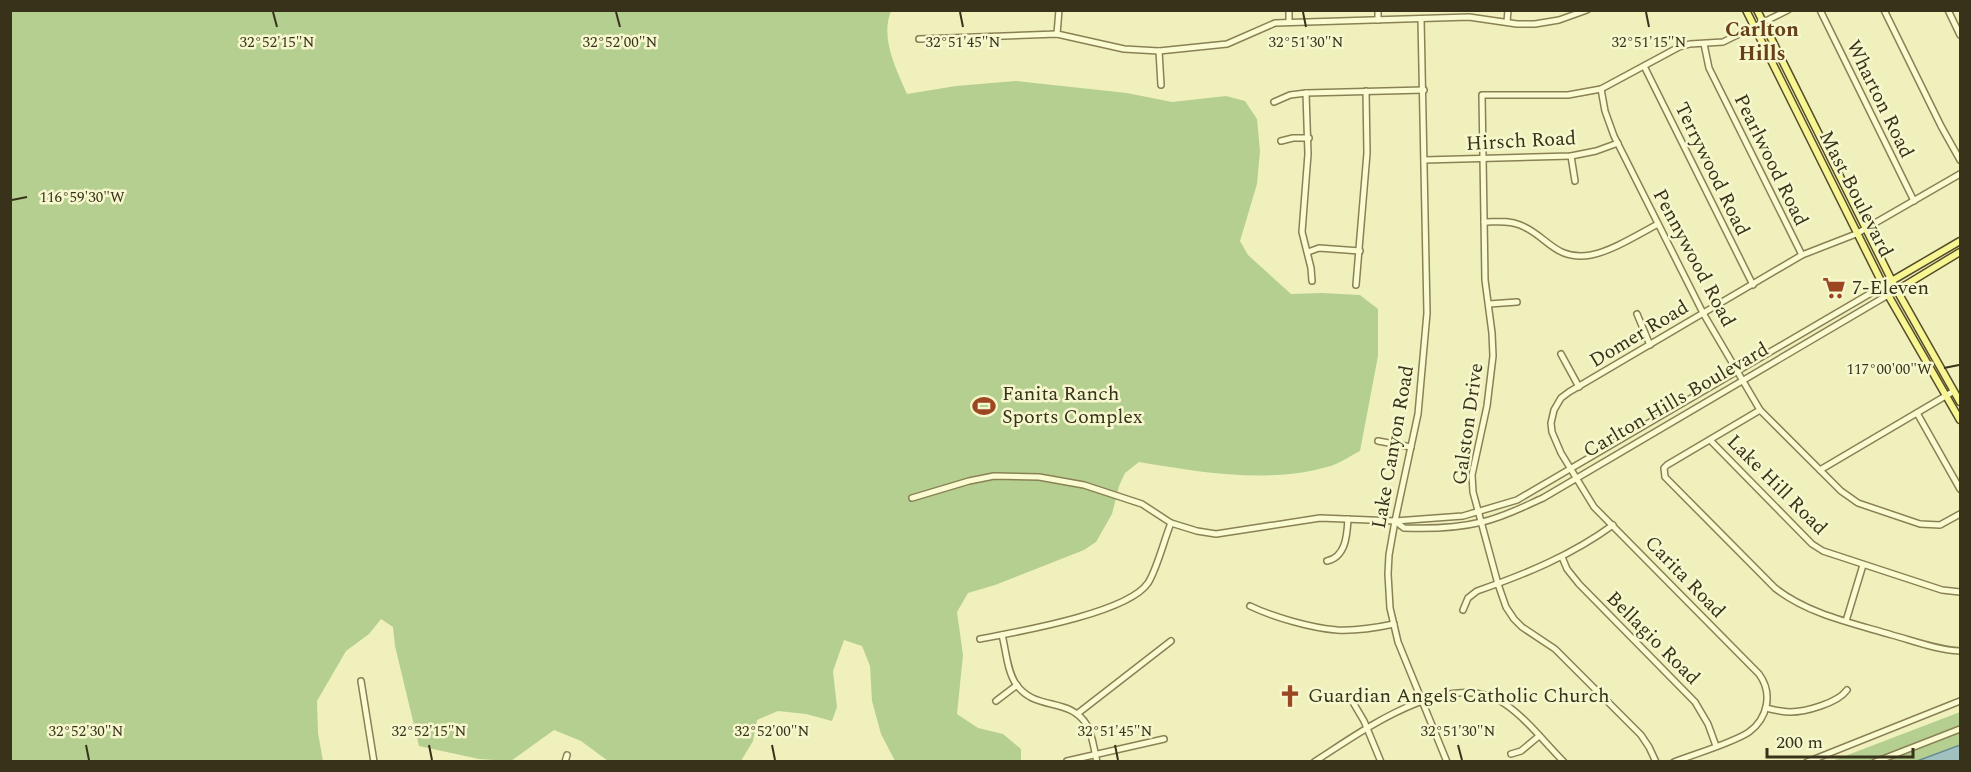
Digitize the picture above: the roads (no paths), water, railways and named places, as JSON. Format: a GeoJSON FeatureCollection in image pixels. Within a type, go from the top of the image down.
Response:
{"type":"FeatureCollection","features":[{"type":"Feature","properties":{"kind":"main road","name":"Mast Boulevard"},"geometry":{"type":"LineString","coordinates":[[1746,10],[1883,286],[1960,420]]}},
{"type":"Feature","properties":{"kind":"main road","name":"Mast Boulevard"},"geometry":{"type":"LineString","coordinates":[[1756,10],[1892,281],[1960,402]]}},
{"type":"Feature","properties":{"kind":"main road","name":"Carlton Hills Boulevard"},"geometry":{"type":"LineString","coordinates":[[1883,286],[1960,242]]}},
{"type":"Feature","properties":{"kind":"main road","name":"Carlton Hills Boulevard"},"geometry":{"type":"LineString","coordinates":[[1888,295],[1960,252]]}},
{"type":"Feature","properties":{"kind":"street"},"geometry":{"type":"LineString","coordinates":[[1057,34],[1059,10]]}},
{"type":"Feature","properties":{"kind":"street"},"geometry":{"type":"LineString","coordinates":[[1289,10],[1289,22]]}},
{"type":"Feature","properties":{"kind":"street"},"geometry":{"type":"LineString","coordinates":[[1378,10],[1378,20]]}},
{"type":"Feature","properties":{"kind":"street"},"geometry":{"type":"LineString","coordinates":[[1507,22],[1508,10]]}},
{"type":"Feature","properties":{"kind":"street"},"geometry":{"type":"LineString","coordinates":[[919,39],[1057,34],[1124,49],[1159,51],[1227,44],[1275,23],[1469,17],[1526,24],[1569,18],[1587,10]]}},
{"type":"Feature","properties":{"kind":"street"},"geometry":{"type":"LineString","coordinates":[[1601,89],[1679,47],[1723,42],[1788,10]]}},
{"type":"Feature","properties":{"kind":"street","name":"Wharton Road"},"geometry":{"type":"LineString","coordinates":[[1820,10],[1914,201]]}},
{"type":"Feature","properties":{"kind":"street"},"geometry":{"type":"LineString","coordinates":[[1884,10],[1960,160]]}},
{"type":"Feature","properties":{"kind":"street"},"geometry":{"type":"LineString","coordinates":[[1948,10],[1960,35]]}},
{"type":"Feature","properties":{"kind":"street","name":"Lake Canyon Road"},"geometry":{"type":"LineString","coordinates":[[1421,19],[1427,313],[1418,414],[1395,521],[1388,574],[1398,642],[1447,762]]}},
{"type":"Feature","properties":{"kind":"street","name":"Pearlwood Road"},"geometry":{"type":"LineString","coordinates":[[1704,44],[1709,68],[1802,255]]}},
{"type":"Feature","properties":{"kind":"street"},"geometry":{"type":"LineString","coordinates":[[1159,51],[1161,85]]}},
{"type":"Feature","properties":{"kind":"street","name":"Terrywood Road"},"geometry":{"type":"LineString","coordinates":[[1644,66],[1753,285]]}},
{"type":"Feature","properties":{"kind":"street","name":"Galston Drive"},"geometry":{"type":"LineString","coordinates":[[1601,89],[1568,95],[1482,95],[1485,280],[1492,333],[1492,378],[1472,481],[1478,513],[1506,607],[1522,627],[1555,649],[1641,735],[1656,762]]}},
{"type":"Feature","properties":{"kind":"street","name":"Pennywood Road"},"geometry":{"type":"LineString","coordinates":[[1601,89],[1605,111],[1618,143],[1658,224],[1703,313],[1760,410],[1841,491],[1858,503],[1920,524],[1940,525],[1960,514]]}},
{"type":"Feature","properties":{"kind":"street"},"geometry":{"type":"LineString","coordinates":[[1274,102],[1290,95],[1306,93],[1424,90]]}},
{"type":"Feature","properties":{"kind":"street"},"geometry":{"type":"LineString","coordinates":[[1356,285],[1367,153],[1366,92]]}},
{"type":"Feature","properties":{"kind":"street"},"geometry":{"type":"LineString","coordinates":[[1306,93],[1309,138],[1302,228],[1312,281]]}},
{"type":"Feature","properties":{"kind":"street"},"geometry":{"type":"LineString","coordinates":[[1281,141],[1309,138]]}},
{"type":"Feature","properties":{"kind":"street","name":"Hirsch Road"},"geometry":{"type":"LineString","coordinates":[[1424,160],[1571,156],[1596,151],[1618,143]]}},
{"type":"Feature","properties":{"kind":"street"},"geometry":{"type":"LineString","coordinates":[[1571,156],[1575,181]]}},
{"type":"Feature","properties":{"kind":"street","name":"Domer Road"},"geometry":{"type":"LineString","coordinates":[[1571,469],[1553,439],[1551,419],[1561,398],[1802,255],[1856,234],[1960,174]]}},
{"type":"Feature","properties":{"kind":"street"},"geometry":{"type":"LineString","coordinates":[[1484,222],[1510,222],[1520,225],[1554,249],[1567,254],[1583,256],[1601,252],[1658,224]]}},
{"type":"Feature","properties":{"kind":"street"},"geometry":{"type":"LineString","coordinates":[[1308,252],[1319,248],[1360,251]]}},
{"type":"Feature","properties":{"kind":"street","name":"Carlton Hills Boulevard"},"geometry":{"type":"LineString","coordinates":[[912,498],[994,476],[1038,477],[1084,485],[1142,504],[1171,523],[1216,534],[1320,518],[1395,521],[1478,513],[1517,500],[1883,286]]}},
{"type":"Feature","properties":{"kind":"street","name":"Carlton Hills Boulevard"},"geometry":{"type":"LineString","coordinates":[[1395,521],[1404,528],[1448,527],[1481,522],[1510,513],[1543,498],[1888,295]]}},
{"type":"Feature","properties":{"kind":"street"},"geometry":{"type":"LineString","coordinates":[[1489,304],[1517,302]]}},
{"type":"Feature","properties":{"kind":"street"},"geometry":{"type":"LineString","coordinates":[[1637,315],[1650,345]]}},
{"type":"Feature","properties":{"kind":"street"},"geometry":{"type":"LineString","coordinates":[[1561,354],[1579,387]]}},
{"type":"Feature","properties":{"kind":"street"},"geometry":{"type":"LineString","coordinates":[[1820,470],[1954,391]]}},
{"type":"Feature","properties":{"kind":"street"},"geometry":{"type":"LineString","coordinates":[[1760,410],[1667,465],[1664,468],[1665,477],[1784,595],[1806,608],[1932,647],[1960,651]]}},
{"type":"Feature","properties":{"kind":"street"},"geometry":{"type":"LineString","coordinates":[[1917,413],[1960,489]]}},
{"type":"Feature","properties":{"kind":"street","name":"Lake Hill Road"},"geometry":{"type":"LineString","coordinates":[[1710,440],[1812,544],[1823,551],[1942,590],[1960,592]]}},
{"type":"Feature","properties":{"kind":"street"},"geometry":{"type":"LineString","coordinates":[[1378,441],[1411,447]]}},
{"type":"Feature","properties":{"kind":"street","name":"Carita Road"},"geometry":{"type":"LineString","coordinates":[[1571,469],[1594,507],[1759,674],[1767,692],[1766,708]]}},
{"type":"Feature","properties":{"kind":"street"},"geometry":{"type":"LineString","coordinates":[[1327,561],[1339,555],[1342,549],[1346,540],[1348,519]]}},
{"type":"Feature","properties":{"kind":"street"},"geometry":{"type":"LineString","coordinates":[[980,639],[1077,618],[1136,595],[1149,582],[1171,523]]}},
{"type":"Feature","properties":{"kind":"street"},"geometry":{"type":"LineString","coordinates":[[1463,610],[1468,598],[1477,591],[1562,557],[1591,541],[1613,525]]}},
{"type":"Feature","properties":{"kind":"street","name":"Bellagio Road"},"geometry":{"type":"LineString","coordinates":[[1562,557],[1579,584],[1695,702],[1708,724],[1716,746]]}},
{"type":"Feature","properties":{"kind":"street"},"geometry":{"type":"LineString","coordinates":[[1846,621],[1863,565]]}},
{"type":"Feature","properties":{"kind":"street"},"geometry":{"type":"LineString","coordinates":[[1250,606],[1269,615],[1336,630],[1371,629],[1394,624]]}},
{"type":"Feature","properties":{"kind":"street"},"geometry":{"type":"LineString","coordinates":[[1002,635],[1011,674],[1017,685],[1024,693],[1038,702],[1066,707],[1077,714],[1088,727],[1097,762]]}},
{"type":"Feature","properties":{"kind":"street"},"geometry":{"type":"LineString","coordinates":[[1077,714],[1171,641]]}},
{"type":"Feature","properties":{"kind":"street"},"geometry":{"type":"LineString","coordinates":[[361,681],[374,762]]}},
{"type":"Feature","properties":{"kind":"street"},"geometry":{"type":"LineString","coordinates":[[996,701],[1017,685]]}},
{"type":"Feature","properties":{"kind":"street"},"geometry":{"type":"LineString","coordinates":[[1674,762],[1749,731],[1760,721],[1766,708],[1788,712],[1802,711],[1842,697],[1847,690]]}},
{"type":"Feature","properties":{"kind":"street"},"geometry":{"type":"LineString","coordinates":[[1314,762],[1367,727],[1422,702],[1453,692],[1485,695],[1507,705],[1564,762]]}},
{"type":"Feature","properties":{"kind":"street"},"geometry":{"type":"LineString","coordinates":[[1352,699],[1367,727],[1381,762]]}},
{"type":"Feature","properties":{"kind":"street"},"geometry":{"type":"LineString","coordinates":[[1807,762],[1960,701]]}},
{"type":"Feature","properties":{"kind":"street"},"geometry":{"type":"LineString","coordinates":[[1875,762],[1960,729]]}},
{"type":"Feature","properties":{"kind":"street"},"geometry":{"type":"LineString","coordinates":[[1511,754],[1521,751],[1539,736]]}},
{"type":"Feature","properties":{"kind":"street"},"geometry":{"type":"LineString","coordinates":[[1068,761],[1164,739]]}},
{"type":"Feature","properties":{"kind":"water"},"geometry":{"type":"Polygon","coordinates":[[[1960,745],[1960,761],[1917,761],[1960,745]]]}},
{"type":"Feature","properties":{"kind":"place","name":"7-Eleven"},"geometry":{"type":"Point","coordinates":[1834,288]}},
{"type":"Feature","properties":{"kind":"place","name":"Fanita Ranch Sports Complex"},"geometry":{"type":"Point","coordinates":[984,406]}},
{"type":"Feature","properties":{"kind":"place","name":"Guardian Angels Catholic Church"},"geometry":{"type":"Point","coordinates":[1290,696]}},
{"type":"Feature","properties":{"kind":"district","name":"Carlton Hills"},"geometry":{"type":"Point","coordinates":[1762,42]}}]}
